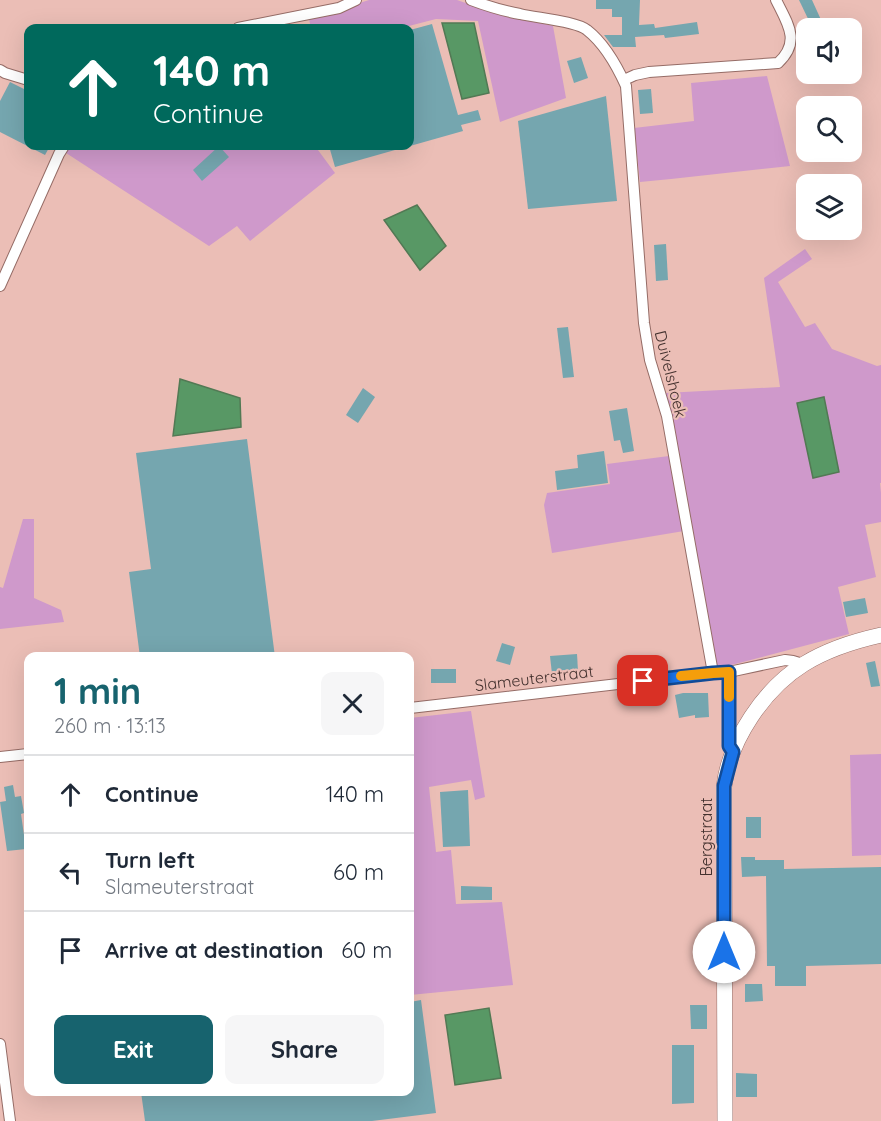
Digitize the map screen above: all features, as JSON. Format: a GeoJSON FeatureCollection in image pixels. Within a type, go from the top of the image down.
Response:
{"type":"FeatureCollection","features":[{"type":"Feature","properties":{"kind":"street"},"geometry":{"type":"LineString","coordinates":[[258,24],[339,8],[356,0]]}},
{"type":"Feature","properties":{"kind":"street","name":"Duivelshoek"},"geometry":{"type":"LineString","coordinates":[[471,0],[510,12],[577,25],[586,29],[616,64],[624,80],[644,323],[650,360],[667,416],[713,673]]}},
{"type":"Feature","properties":{"kind":"street"},"geometry":{"type":"LineString","coordinates":[[624,80],[649,72],[778,63],[787,55],[792,44],[787,23],[776,0]]}},
{"type":"Feature","properties":{"kind":"street"},"geometry":{"type":"LineString","coordinates":[[0,70],[24,79]]}},
{"type":"Feature","properties":{"kind":"street"},"geometry":{"type":"LineString","coordinates":[[0,286],[62,150]]}},
{"type":"Feature","properties":{"kind":"street","name":"Bergstraat"},"geometry":{"type":"LineString","coordinates":[[725,1121],[724,794],[728,767],[747,725],[767,696],[786,677],[803,664],[843,645],[881,635]]}},
{"type":"Feature","properties":{"kind":"street","name":"Slameuterstraat"},"geometry":{"type":"LineString","coordinates":[[414,708],[729,672],[785,660],[803,664]]}},
{"type":"Feature","properties":{"kind":"street"},"geometry":{"type":"LineString","coordinates":[[729,672],[729,746],[733,752]]}},
{"type":"Feature","properties":{"kind":"street"},"geometry":{"type":"LineString","coordinates":[[0,757],[24,754]]}},
{"type":"Feature","properties":{"kind":"street"},"geometry":{"type":"LineString","coordinates":[[0,1044],[10,1121]]}},
{"type":"Feature","properties":{"kind":"shaded area"},"geometry":{"type":"Polygon","coordinates":[[[369,0],[457,0],[494,13],[553,26],[566,98],[500,122],[478,21],[436,19],[414,25],[310,24],[309,19],[369,0]]]}},
{"type":"Feature","properties":{"kind":"shaded area"},"geometry":{"type":"Polygon","coordinates":[[[442,23],[474,23],[489,93],[462,99],[442,23]]]}},
{"type":"Feature","properties":{"kind":"shaded area"},"geometry":{"type":"Polygon","coordinates":[[[767,76],[790,166],[640,182],[634,128],[694,121],[691,83],[767,76]]]}},
{"type":"Feature","properties":{"kind":"shaded area"},"geometry":{"type":"Polygon","coordinates":[[[318,150],[335,173],[250,241],[237,226],[209,246],[63,151],[318,150]]]}},
{"type":"Feature","properties":{"kind":"shaded area"},"geometry":{"type":"Polygon","coordinates":[[[417,205],[446,246],[420,270],[384,220],[417,205]]]}},
{"type":"Feature","properties":{"kind":"shaded area"},"geometry":{"type":"Polygon","coordinates":[[[805,249],[812,259],[778,282],[805,327],[815,323],[832,349],[877,366],[881,365],[881,522],[865,525],[876,577],[838,587],[849,634],[720,668],[715,663],[672,415],[665,393],[780,387],[764,278],[805,249]],[[824,398],[798,404],[813,478],[838,472],[824,398]]]}},
{"type":"Feature","properties":{"kind":"shaded area"},"geometry":{"type":"Polygon","coordinates":[[[180,379],[240,398],[241,427],[173,436],[180,379]]]}},
{"type":"Feature","properties":{"kind":"shaded area"},"geometry":{"type":"Polygon","coordinates":[[[824,397],[839,472],[813,478],[797,403],[824,397]]]}},
{"type":"Feature","properties":{"kind":"shaded area"},"geometry":{"type":"Polygon","coordinates":[[[669,456],[684,531],[552,553],[544,505],[547,493],[610,484],[607,464],[669,456]]]}},
{"type":"Feature","properties":{"kind":"shaded area"},"geometry":{"type":"Polygon","coordinates":[[[23,519],[34,519],[34,598],[61,610],[64,622],[0,629],[0,587],[3,588],[23,519]]]}},
{"type":"Feature","properties":{"kind":"shaded area"},"geometry":{"type":"Polygon","coordinates":[[[471,711],[485,797],[475,800],[471,780],[429,787],[436,852],[451,850],[456,904],[502,902],[513,985],[414,995],[414,718],[471,711]]]}},
{"type":"Feature","properties":{"kind":"shaded area"},"geometry":{"type":"Polygon","coordinates":[[[881,754],[881,855],[852,856],[850,755],[881,754]]]}},
{"type":"Feature","properties":{"kind":"shaded area"},"geometry":{"type":"Polygon","coordinates":[[[489,1008],[501,1078],[455,1085],[445,1015],[489,1008]]]}},
{"type":"Feature","properties":{"kind":"building"},"geometry":{"type":"Polygon","coordinates":[[[596,0],[640,0],[639,25],[654,24],[655,28],[697,22],[699,34],[665,38],[664,35],[635,37],[636,47],[613,47],[604,35],[622,35],[622,17],[612,17],[612,9],[596,9],[596,0]]]}},
{"type":"Feature","properties":{"kind":"building"},"geometry":{"type":"Polygon","coordinates":[[[799,0],[812,0],[820,18],[808,18],[799,0]]]}},
{"type":"Feature","properties":{"kind":"building"},"geometry":{"type":"Polygon","coordinates":[[[432,24],[458,115],[478,110],[481,120],[461,125],[463,131],[414,145],[414,29],[432,24]]]}},
{"type":"Feature","properties":{"kind":"building"},"geometry":{"type":"Polygon","coordinates":[[[581,57],[588,78],[574,83],[567,61],[581,57]]]}},
{"type":"Feature","properties":{"kind":"building"},"geometry":{"type":"Polygon","coordinates":[[[10,82],[24,89],[24,144],[0,132],[0,101],[10,82]]]}},
{"type":"Feature","properties":{"kind":"building"},"geometry":{"type":"Polygon","coordinates":[[[651,89],[653,113],[640,114],[638,90],[651,89]]]}},
{"type":"Feature","properties":{"kind":"building"},"geometry":{"type":"Polygon","coordinates":[[[606,96],[617,201],[528,209],[518,121],[606,96]]]}},
{"type":"Feature","properties":{"kind":"building"},"geometry":{"type":"Polygon","coordinates":[[[35,150],[48,150],[45,155],[35,150]]]}},
{"type":"Feature","properties":{"kind":"building"},"geometry":{"type":"Polygon","coordinates":[[[215,150],[223,150],[229,157],[202,181],[193,170],[215,150]]]}},
{"type":"Feature","properties":{"kind":"building"},"geometry":{"type":"Polygon","coordinates":[[[330,150],[395,150],[335,167],[330,150]]]}},
{"type":"Feature","properties":{"kind":"building"},"geometry":{"type":"Polygon","coordinates":[[[666,244],[668,280],[656,281],[654,245],[666,244]]]}},
{"type":"Feature","properties":{"kind":"building"},"geometry":{"type":"Polygon","coordinates":[[[568,327],[574,377],[563,378],[557,328],[568,327]]]}},
{"type":"Feature","properties":{"kind":"building"},"geometry":{"type":"Polygon","coordinates":[[[363,388],[375,397],[358,423],[346,415],[363,388]]]}},
{"type":"Feature","properties":{"kind":"building"},"geometry":{"type":"Polygon","coordinates":[[[627,408],[634,451],[623,453],[620,440],[614,441],[609,411],[627,408]]]}},
{"type":"Feature","properties":{"kind":"building"},"geometry":{"type":"Polygon","coordinates":[[[247,439],[274,652],[139,652],[129,572],[151,569],[136,453],[247,439]]]}},
{"type":"Feature","properties":{"kind":"building"},"geometry":{"type":"Polygon","coordinates":[[[604,451],[608,483],[557,490],[555,471],[578,468],[577,455],[604,451]]]}},
{"type":"Feature","properties":{"kind":"building"},"geometry":{"type":"Polygon","coordinates":[[[865,598],[868,613],[846,617],[843,602],[865,598]]]}},
{"type":"Feature","properties":{"kind":"building"},"geometry":{"type":"Polygon","coordinates":[[[502,643],[515,647],[510,665],[496,661],[502,643]]]}},
{"type":"Feature","properties":{"kind":"building"},"geometry":{"type":"Polygon","coordinates":[[[577,654],[578,671],[552,674],[550,656],[577,654]]]}},
{"type":"Feature","properties":{"kind":"building"},"geometry":{"type":"Polygon","coordinates":[[[875,661],[880,686],[871,687],[866,663],[875,661]]]}},
{"type":"Feature","properties":{"kind":"building"},"geometry":{"type":"Polygon","coordinates":[[[431,669],[456,669],[456,683],[431,683],[431,669]]]}},
{"type":"Feature","properties":{"kind":"building"},"geometry":{"type":"Polygon","coordinates":[[[708,693],[709,717],[695,718],[695,715],[679,718],[675,695],[708,693]]]}},
{"type":"Feature","properties":{"kind":"building"},"geometry":{"type":"Polygon","coordinates":[[[13,785],[15,797],[21,796],[24,813],[21,814],[24,849],[7,851],[0,802],[6,801],[4,787],[13,785]]]}},
{"type":"Feature","properties":{"kind":"building"},"geometry":{"type":"Polygon","coordinates":[[[468,790],[470,846],[443,847],[440,792],[468,790]]]}},
{"type":"Feature","properties":{"kind":"building"},"geometry":{"type":"Polygon","coordinates":[[[746,817],[761,817],[761,838],[746,838],[746,817]]]}},
{"type":"Feature","properties":{"kind":"building"},"geometry":{"type":"Polygon","coordinates":[[[741,857],[755,857],[755,860],[784,860],[784,869],[881,867],[881,964],[806,966],[806,986],[775,986],[775,966],[767,966],[766,876],[742,877],[741,857]]]}},
{"type":"Feature","properties":{"kind":"building"},"geometry":{"type":"Polygon","coordinates":[[[461,886],[492,887],[492,900],[461,900],[461,886]]]}},
{"type":"Feature","properties":{"kind":"building"},"geometry":{"type":"Polygon","coordinates":[[[745,984],[762,984],[763,1001],[745,1002],[745,984]]]}},
{"type":"Feature","properties":{"kind":"building"},"geometry":{"type":"Polygon","coordinates":[[[421,1000],[436,1113],[372,1121],[145,1121],[142,1096],[414,1096],[414,1001],[421,1000]]]}},
{"type":"Feature","properties":{"kind":"building"},"geometry":{"type":"Polygon","coordinates":[[[690,1005],[707,1005],[707,1029],[691,1029],[690,1005]]]}},
{"type":"Feature","properties":{"kind":"building"},"geometry":{"type":"Polygon","coordinates":[[[672,1045],[694,1045],[694,1103],[672,1104],[672,1045]]]}},
{"type":"Feature","properties":{"kind":"building"},"geometry":{"type":"Polygon","coordinates":[[[736,1073],[757,1074],[757,1097],[736,1097],[736,1073]]]}},
{"type":"Feature","properties":{"kind":"slow traffic"},"geometry":{"type":"LineString","coordinates":[[681,676],[729,672],[729,697]]}},
{"type":"Feature","properties":{"kind":"route"},"geometry":{"type":"LineString","coordinates":[[643,681],[729,672],[729,746],[733,752],[724,786],[724,952]]}}]}
